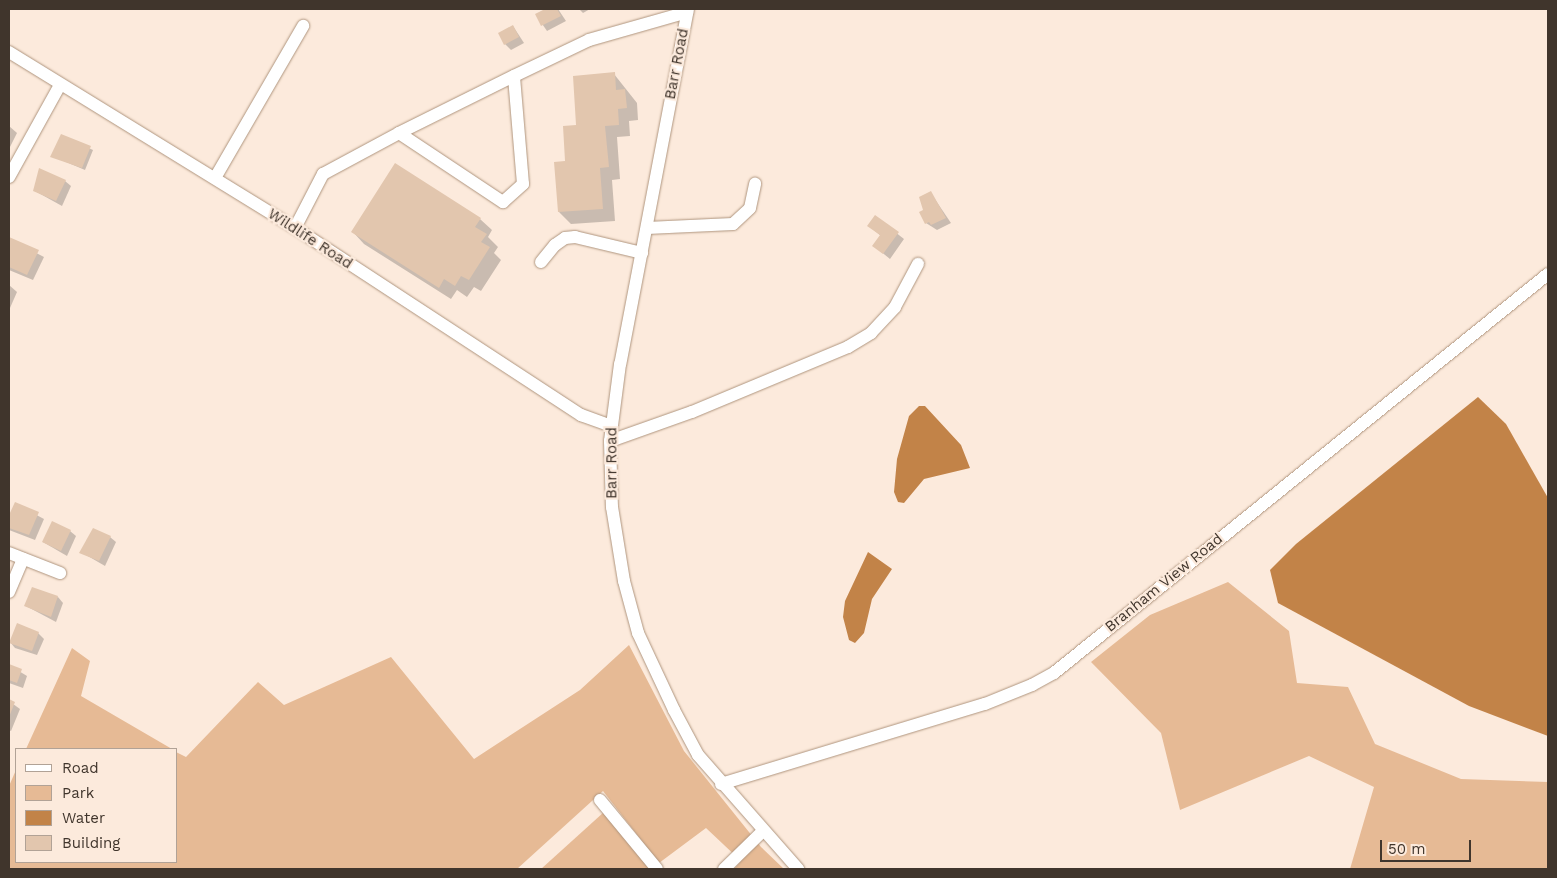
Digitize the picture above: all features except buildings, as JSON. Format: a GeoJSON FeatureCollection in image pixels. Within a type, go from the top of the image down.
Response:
{"type":"FeatureCollection","features":[{"type":"Feature","properties":{"kind":"street"},"geometry":{"type":"LineString","coordinates":[[295,228],[323,174],[399,133],[589,40],[688,10]]}},
{"type":"Feature","properties":{"kind":"street","name":"Barr Road"},"geometry":{"type":"LineString","coordinates":[[688,10],[611,426],[612,507],[624,581],[638,633],[686,735],[721,784],[798,869]]}},
{"type":"Feature","properties":{"kind":"street"},"geometry":{"type":"LineString","coordinates":[[215,178],[303,26]]}},
{"type":"Feature","properties":{"kind":"street","name":"Wildlife Road"},"geometry":{"type":"LineString","coordinates":[[9,52],[295,228],[581,415],[611,426]]}},
{"type":"Feature","properties":{"kind":"street"},"geometry":{"type":"LineString","coordinates":[[399,133],[503,202],[522,184],[514,76]]}},
{"type":"Feature","properties":{"kind":"street"},"geometry":{"type":"LineString","coordinates":[[9,177],[60,85]]}},
{"type":"Feature","properties":{"kind":"street"},"geometry":{"type":"LineString","coordinates":[[647,228],[734,224],[750,208],[755,184]]}},
{"type":"Feature","properties":{"kind":"street"},"geometry":{"type":"LineString","coordinates":[[541,262],[555,245],[565,238],[575,237],[642,254]]}},
{"type":"Feature","properties":{"kind":"street"},"geometry":{"type":"LineString","coordinates":[[610,442],[640,433],[856,342],[884,322],[918,264]]}},
{"type":"Feature","properties":{"kind":"street","name":"Branham View Road"},"geometry":{"type":"LineString","coordinates":[[721,784],[986,704],[1032,686],[1054,672],[1548,274]]}},
{"type":"Feature","properties":{"kind":"street"},"geometry":{"type":"LineString","coordinates":[[9,553],[60,574]]}},
{"type":"Feature","properties":{"kind":"street"},"geometry":{"type":"LineString","coordinates":[[9,592],[23,559]]}},
{"type":"Feature","properties":{"kind":"street"},"geometry":{"type":"LineString","coordinates":[[600,800],[657,869]]}},
{"type":"Feature","properties":{"kind":"street"},"geometry":{"type":"LineString","coordinates":[[724,869],[763,831]]}},
{"type":"Feature","properties":{"kind":"green space"},"geometry":{"type":"Polygon","coordinates":[[[1228,582],[1289,631],[1297,683],[1348,687],[1375,744],[1461,779],[1548,782],[1548,869],[1350,869],[1374,787],[1309,756],[1180,810],[1161,733],[1091,662],[1150,615],[1228,582]]]}},
{"type":"Feature","properties":{"kind":"green space"},"geometry":{"type":"Polygon","coordinates":[[[629,645],[684,751],[761,847],[784,869],[734,869],[741,861],[706,828],[659,863],[603,791],[517,869],[9,869],[9,786],[15,772],[15,863],[178,863],[178,753],[186,757],[258,682],[284,705],[391,657],[474,759],[580,690],[629,645]]]}},
{"type":"Feature","properties":{"kind":"green space"},"geometry":{"type":"Polygon","coordinates":[[[72,648],[90,661],[81,696],[170,748],[26,748],[72,648]]]}},
{"type":"Feature","properties":{"kind":"green space"},"geometry":{"type":"Polygon","coordinates":[[[604,812],[651,869],[541,869],[604,812]]]}},
{"type":"Feature","properties":{"kind":"water"},"geometry":{"type":"Polygon","coordinates":[[[1478,397],[1506,424],[1548,498],[1548,736],[1469,706],[1278,603],[1270,570],[1296,544],[1478,397]]]}},
{"type":"Feature","properties":{"kind":"water"},"geometry":{"type":"Polygon","coordinates":[[[919,406],[925,406],[961,445],[970,468],[924,479],[904,503],[898,502],[894,492],[897,459],[909,416],[919,406]]]}},
{"type":"Feature","properties":{"kind":"water"},"geometry":{"type":"Polygon","coordinates":[[[868,552],[892,569],[872,599],[864,633],[855,643],[849,640],[843,617],[845,601],[868,552]]]}}]}
